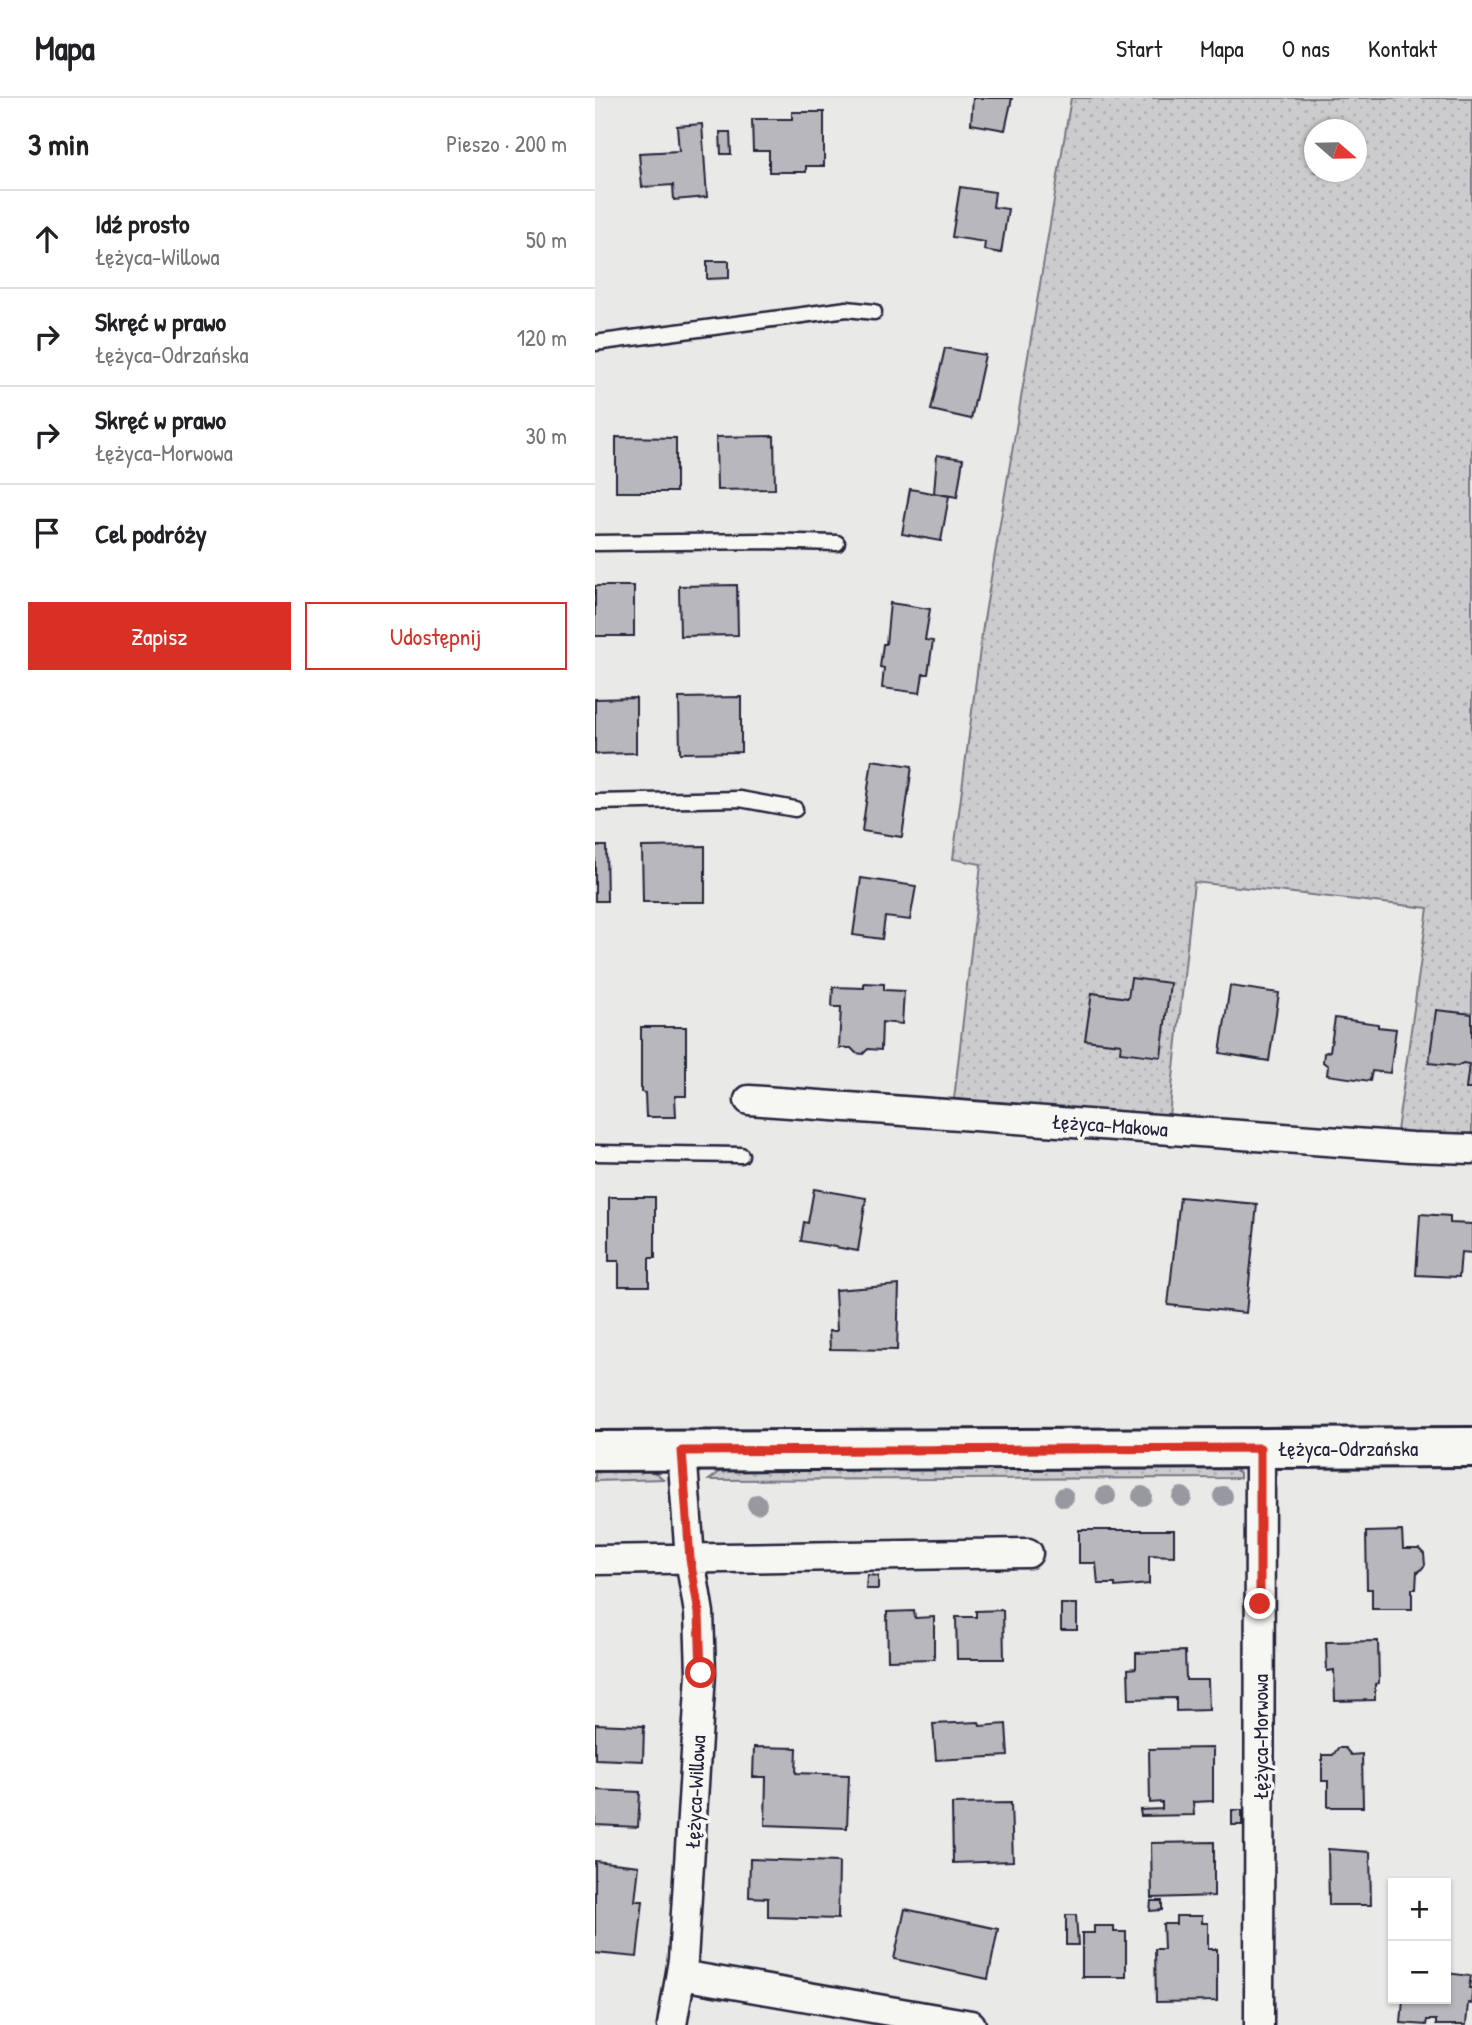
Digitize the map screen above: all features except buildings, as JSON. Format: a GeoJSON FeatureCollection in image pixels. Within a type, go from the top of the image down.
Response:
{"type":"FeatureCollection","features":[{"type":"Feature","properties":{"kind":"main road","name":"Łężyca-Odrzańska"},"geometry":{"type":"LineString","coordinates":[[595,1451],[1472,1447]]}},
{"type":"Feature","properties":{"kind":"street","name":"Łężyca-Makowa"},"geometry":{"type":"LineString","coordinates":[[749,1100],[1411,1147],[1472,1149]]}},
{"type":"Feature","properties":{"kind":"street","name":"Łężyca-Morwowa"},"geometry":{"type":"LineString","coordinates":[[1259,2025],[1260,1448]]}},
{"type":"Feature","properties":{"kind":"street","name":"Łężyca-Willowa"},"geometry":{"type":"LineString","coordinates":[[672,2025],[681,1975],[692,1848],[701,1673],[699,1613],[690,1559],[682,1451]]}},
{"type":"Feature","properties":{"kind":"street"},"geometry":{"type":"LineString","coordinates":[[595,1560],[1028,1553]]}},
{"type":"Feature","properties":{"kind":"street"},"geometry":{"type":"LineString","coordinates":[[681,1975],[971,2025]]}},
{"type":"Feature","properties":{"kind":"lane"},"geometry":{"type":"LineString","coordinates":[[595,343],[846,309],[874,312]]}},
{"type":"Feature","properties":{"kind":"lane"},"geometry":{"type":"LineString","coordinates":[[595,543],[837,543]]}},
{"type":"Feature","properties":{"kind":"lane"},"geometry":{"type":"LineString","coordinates":[[595,802],[740,799],[795,809]]}},
{"type":"Feature","properties":{"kind":"lane"},"geometry":{"type":"LineString","coordinates":[[595,1153],[741,1155]]}},
{"type":"Feature","properties":{"kind":"shaded area"},"geometry":{"type":"Polygon","coordinates":[[[1071,98],[1472,98],[1472,1135],[1397,1131],[1428,908],[1194,882],[1169,1116],[954,1099],[981,864],[953,859],[983,626],[1071,98]]]}},
{"type":"Feature","properties":{"kind":"shaded area"},"geometry":{"type":"Polygon","coordinates":[[[1225,1463],[1240,1473],[1240,1478],[709,1480],[725,1468],[1225,1463]]]}},
{"type":"Feature","properties":{"kind":"shaded area"},"geometry":{"type":"Polygon","coordinates":[[[595,1467],[641,1467],[663,1479],[595,1481],[595,1467]]]}},
{"type":"Feature","properties":{"kind":"route"},"geometry":{"type":"LineString","coordinates":[[701,1673],[699,1613],[690,1559],[682,1451],[1260,1448],[1260,1604]]}}]}
